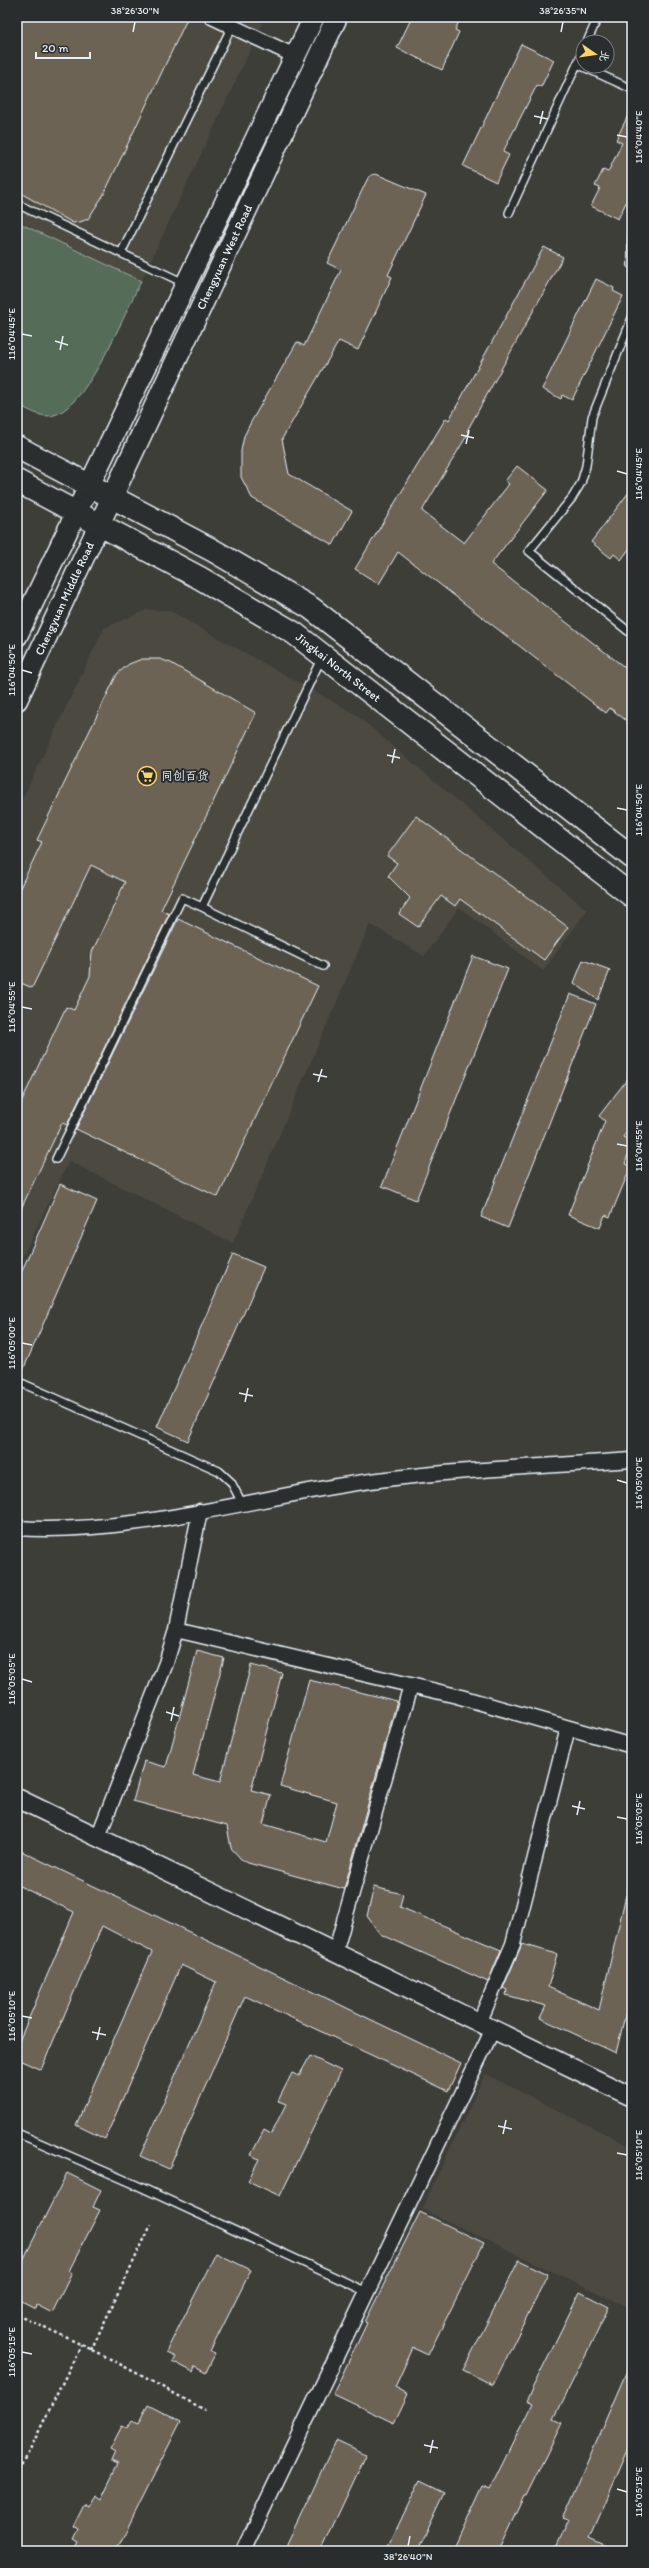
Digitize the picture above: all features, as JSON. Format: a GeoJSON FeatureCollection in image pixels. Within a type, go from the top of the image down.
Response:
{"type":"FeatureCollection","features":[{"type":"Feature","properties":{"kind":"main road","name":"Chengyuan West Road"},"geometry":{"type":"LineString","coordinates":[[89,485],[314,17]]}},
{"type":"Feature","properties":{"kind":"main road","name":"Chengyuan West Road"},"geometry":{"type":"LineString","coordinates":[[112,497],[337,17]]}},
{"type":"Feature","properties":{"kind":"main road"},"geometry":{"type":"LineString","coordinates":[[17,447],[214,551],[311,608],[631,855]]}},
{"type":"Feature","properties":{"kind":"main road","name":"Jingkai North Street"},"geometry":{"type":"LineString","coordinates":[[17,482],[243,602],[294,633],[632,896]]}},
{"type":"Feature","properties":{"kind":"main road","name":"Chengyuan Middle Road"},"geometry":{"type":"LineString","coordinates":[[17,636],[89,485]]}},
{"type":"Feature","properties":{"kind":"main road","name":"Chengyuan Middle Road"},"geometry":{"type":"LineString","coordinates":[[17,700],[112,497]]}},
{"type":"Feature","properties":{"kind":"street"},"geometry":{"type":"LineString","coordinates":[[212,17],[295,56]]}},
{"type":"Feature","properties":{"kind":"street"},"geometry":{"type":"LineString","coordinates":[[17,1528],[48,1530],[85,1527],[200,1511],[414,1475],[632,1460]]}},
{"type":"Feature","properties":{"kind":"street"},"geometry":{"type":"LineString","coordinates":[[98,1837],[139,1738],[176,1630],[200,1511]]}},
{"type":"Feature","properties":{"kind":"street"},"geometry":{"type":"LineString","coordinates":[[176,1630],[411,1686],[632,1746]]}},
{"type":"Feature","properties":{"kind":"street"},"geometry":{"type":"LineString","coordinates":[[335,1952],[411,1686]]}},
{"type":"Feature","properties":{"kind":"street"},"geometry":{"type":"LineString","coordinates":[[243,2551],[367,2292],[486,2026],[513,1944],[568,1728]]}},
{"type":"Feature","properties":{"kind":"street"},"geometry":{"type":"LineString","coordinates":[[17,1798],[632,2097]]}},
{"type":"Feature","properties":{"kind":"lane"},"geometry":{"type":"LineString","coordinates":[[591,34],[598,17]]}},
{"type":"Feature","properties":{"kind":"lane"},"geometry":{"type":"LineString","coordinates":[[121,253],[232,26]]}},
{"type":"Feature","properties":{"kind":"lane"},"geometry":{"type":"LineString","coordinates":[[509,213],[575,68]]}},
{"type":"Feature","properties":{"kind":"lane"},"geometry":{"type":"LineString","coordinates":[[599,74],[632,89]]}},
{"type":"Feature","properties":{"kind":"lane"},"geometry":{"type":"LineString","coordinates":[[17,204],[186,284]]}},
{"type":"Feature","properties":{"kind":"lane"},"geometry":{"type":"LineString","coordinates":[[632,240],[632,266]]}},
{"type":"Feature","properties":{"kind":"lane"},"geometry":{"type":"LineString","coordinates":[[632,318],[592,417],[586,466],[581,483],[572,498],[529,551],[628,631],[632,626]]}},
{"type":"Feature","properties":{"kind":"lane"},"geometry":{"type":"LineString","coordinates":[[202,907],[323,655]]}},
{"type":"Feature","properties":{"kind":"lane"},"geometry":{"type":"LineString","coordinates":[[56,1160],[182,898],[323,966]]}},
{"type":"Feature","properties":{"kind":"lane"},"geometry":{"type":"LineString","coordinates":[[17,1381],[219,1471],[231,1482],[242,1503]]}},
{"type":"Feature","properties":{"kind":"lane"},"geometry":{"type":"LineString","coordinates":[[17,2133],[134,2184],[367,2292]]}},
{"type":"Feature","properties":{"kind":"path"},"geometry":{"type":"LineString","coordinates":[[91,2350],[151,2225]]}},
{"type":"Feature","properties":{"kind":"path"},"geometry":{"type":"LineString","coordinates":[[17,2314],[91,2350],[205,2410]]}},
{"type":"Feature","properties":{"kind":"path"},"geometry":{"type":"LineString","coordinates":[[17,2476],[81,2345]]}},
{"type":"Feature","properties":{"kind":"shaded area"},"geometry":{"type":"Polygon","coordinates":[[[17,17],[250,17],[263,23],[141,281],[17,222],[17,17]]]}},
{"type":"Feature","properties":{"kind":"shaded area"},"geometry":{"type":"Polygon","coordinates":[[[146,610],[168,610],[355,714],[587,910],[543,971],[459,907],[424,956],[370,924],[233,1243],[69,1161],[17,1268],[17,810],[104,628],[146,610]]]}},
{"type":"Feature","properties":{"kind":"shaded area"},"geometry":{"type":"Polygon","coordinates":[[[485,2074],[632,2147],[632,2309],[422,2209],[485,2074]]]}},
{"type":"Feature","properties":{"kind":"green space"},"geometry":{"type":"Polygon","coordinates":[[[17,222],[141,281],[94,374],[82,392],[69,406],[52,416],[36,414],[17,404],[17,222]]]}},
{"type":"Feature","properties":{"kind":"building"},"geometry":{"type":"Polygon","coordinates":[[[22,17],[188,17],[104,194],[88,219],[80,222],[73,223],[17,191],[17,28],[22,17]]]}},
{"type":"Feature","properties":{"kind":"building"},"geometry":{"type":"Polygon","coordinates":[[[412,17],[461,17],[455,30],[459,32],[442,70],[397,48],[412,17]]]}},
{"type":"Feature","properties":{"kind":"building"},"geometry":{"type":"Polygon","coordinates":[[[521,44],[554,60],[541,87],[537,85],[503,152],[509,155],[496,182],[463,166],[521,44]]]}},
{"type":"Feature","properties":{"kind":"building"},"geometry":{"type":"Polygon","coordinates":[[[632,107],[632,190],[618,219],[591,206],[600,188],[595,186],[603,170],[608,172],[622,143],[616,140],[632,107]]]}},
{"type":"Feature","properties":{"kind":"building"},"geometry":{"type":"Polygon","coordinates":[[[376,174],[426,195],[388,275],[392,277],[358,350],[339,341],[282,439],[289,474],[352,511],[333,545],[252,498],[241,477],[241,451],[244,436],[251,422],[297,342],[304,346],[341,270],[327,263],[367,180],[371,175],[376,174]]]}},
{"type":"Feature","properties":{"kind":"building"},"geometry":{"type":"Polygon","coordinates":[[[544,247],[563,257],[467,431],[469,432],[422,511],[464,543],[509,484],[505,481],[517,466],[548,490],[491,564],[632,673],[632,725],[610,708],[606,713],[398,552],[379,584],[355,569],[446,418],[449,420],[544,247]]]}},
{"type":"Feature","properties":{"kind":"building"},"geometry":{"type":"Polygon","coordinates":[[[596,279],[614,288],[613,291],[623,296],[572,400],[562,395],[561,399],[542,389],[596,279]]]}},
{"type":"Feature","properties":{"kind":"building"},"geometry":{"type":"Polygon","coordinates":[[[632,488],[632,545],[621,560],[614,554],[611,558],[591,542],[632,488]]]}},
{"type":"Feature","properties":{"kind":"building"},"geometry":{"type":"Polygon","coordinates":[[[142,659],[160,659],[171,663],[256,713],[161,910],[169,914],[67,1125],[62,1123],[17,1217],[17,1111],[66,1007],[74,1010],[90,976],[92,952],[125,882],[91,865],[32,988],[17,981],[17,894],[42,842],[37,840],[117,674],[129,664],[142,659]]]}},
{"type":"Feature","properties":{"kind":"building"},"geometry":{"type":"Polygon","coordinates":[[[416,816],[568,927],[544,960],[460,899],[455,906],[441,896],[418,927],[399,914],[410,898],[388,876],[397,863],[387,856],[416,816]]]}},
{"type":"Feature","properties":{"kind":"building"},"geometry":{"type":"Polygon","coordinates":[[[178,919],[318,986],[218,1197],[76,1129],[178,919]]]}},
{"type":"Feature","properties":{"kind":"building"},"geometry":{"type":"Polygon","coordinates":[[[473,956],[508,969],[416,1200],[382,1186],[473,956]]]}},
{"type":"Feature","properties":{"kind":"building"},"geometry":{"type":"Polygon","coordinates":[[[583,960],[610,970],[598,1000],[574,983],[583,960]]]}},
{"type":"Feature","properties":{"kind":"building"},"geometry":{"type":"Polygon","coordinates":[[[570,994],[596,1004],[508,1228],[481,1217],[570,994]]]}},
{"type":"Feature","properties":{"kind":"building"},"geometry":{"type":"Polygon","coordinates":[[[632,1073],[632,1125],[623,1137],[632,1141],[625,1164],[631,1166],[610,1217],[605,1215],[600,1228],[568,1215],[605,1121],[599,1116],[632,1073]]]}},
{"type":"Feature","properties":{"kind":"building"},"geometry":{"type":"Polygon","coordinates":[[[60,1184],[97,1201],[20,1377],[17,1376],[17,1282],[60,1184]]]}},
{"type":"Feature","properties":{"kind":"building"},"geometry":{"type":"Polygon","coordinates":[[[233,1254],[264,1267],[188,1441],[157,1427],[233,1254]]]}},
{"type":"Feature","properties":{"kind":"building"},"geometry":{"type":"Polygon","coordinates":[[[197,1651],[224,1658],[193,1775],[220,1782],[251,1665],[282,1673],[251,1790],[271,1795],[263,1824],[326,1842],[337,1802],[280,1786],[309,1680],[397,1701],[344,1889],[248,1863],[241,1859],[231,1848],[227,1826],[133,1801],[144,1761],[166,1767],[197,1651]]]}},
{"type":"Feature","properties":{"kind":"building"},"geometry":{"type":"Polygon","coordinates":[[[17,1849],[461,2063],[448,2091],[245,1996],[169,2169],[140,2156],[216,1982],[181,1965],[105,2139],[76,2125],[152,1952],[102,1926],[41,2070],[17,2059],[17,2046],[74,1912],[17,1885],[17,1849]]]}},
{"type":"Feature","properties":{"kind":"building"},"geometry":{"type":"Polygon","coordinates":[[[374,1887],[403,1894],[400,1907],[501,1950],[488,1982],[380,1934],[367,1916],[374,1887]]]}},
{"type":"Feature","properties":{"kind":"building"},"geometry":{"type":"Polygon","coordinates":[[[626,1895],[632,1895],[632,1987],[616,2053],[540,2018],[546,2006],[506,1995],[507,1990],[503,1988],[522,1944],[557,1954],[548,1987],[599,2010],[626,1895]]]}},
{"type":"Feature","properties":{"kind":"building"},"geometry":{"type":"Polygon","coordinates":[[[310,2056],[341,2071],[280,2196],[248,2181],[259,2159],[251,2155],[264,2130],[271,2134],[286,2104],[278,2101],[292,2073],[299,2076],[310,2056]]]}},
{"type":"Feature","properties":{"kind":"building"},"geometry":{"type":"Polygon","coordinates":[[[67,2173],[101,2190],[93,2207],[100,2210],[69,2271],[72,2273],[52,2313],[37,2305],[36,2309],[17,2299],[17,2272],[67,2173]]]}},
{"type":"Feature","properties":{"kind":"building"},"geometry":{"type":"Polygon","coordinates":[[[420,2212],[484,2243],[428,2355],[413,2348],[395,2387],[408,2394],[394,2423],[333,2394],[367,2323],[365,2322],[420,2212]]]}},
{"type":"Feature","properties":{"kind":"building"},"geometry":{"type":"Polygon","coordinates":[[[216,2253],[251,2270],[210,2352],[215,2354],[206,2372],[195,2366],[193,2372],[172,2361],[175,2356],[166,2352],[216,2253]]]}},
{"type":"Feature","properties":{"kind":"building"},"geometry":{"type":"Polygon","coordinates":[[[519,2260],[548,2274],[493,2385],[463,2370],[519,2260]]]}},
{"type":"Feature","properties":{"kind":"building"},"geometry":{"type":"Polygon","coordinates":[[[580,2292],[609,2307],[554,2419],[562,2423],[526,2496],[524,2496],[498,2551],[453,2551],[483,2486],[490,2489],[532,2404],[526,2401],[580,2292]]]}},
{"type":"Feature","properties":{"kind":"building"},"geometry":{"type":"Polygon","coordinates":[[[632,2359],[632,2441],[590,2538],[619,2551],[554,2551],[568,2520],[563,2518],[632,2359]]]}},
{"type":"Feature","properties":{"kind":"building"},"geometry":{"type":"Polygon","coordinates":[[[148,2404],[181,2421],[116,2551],[74,2551],[79,2542],[73,2539],[78,2529],[73,2526],[84,2504],[89,2507],[95,2495],[101,2499],[118,2464],[111,2461],[115,2452],[110,2449],[122,2426],[127,2428],[131,2421],[138,2424],[148,2404]]]}},
{"type":"Feature","properties":{"kind":"building"},"geometry":{"type":"Polygon","coordinates":[[[336,2441],[366,2455],[321,2551],[284,2551],[336,2441]]]}},
{"type":"Feature","properties":{"kind":"building"},"geometry":{"type":"Polygon","coordinates":[[[420,2480],[445,2492],[417,2551],[386,2551],[420,2480]]]}},
{"type":"Feature","properties":{"kind":"place","name":"同创百货"},"geometry":{"type":"Point","coordinates":[147,776]}}]}
